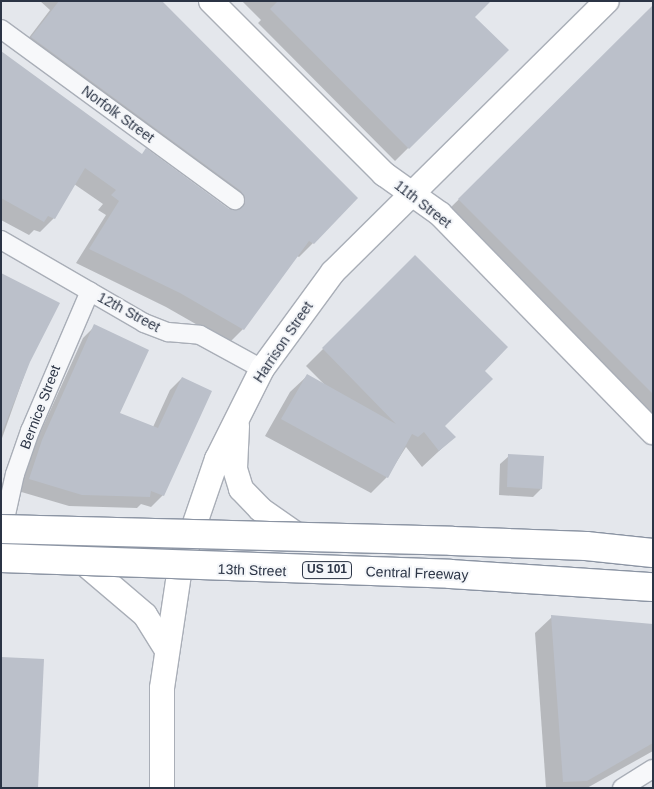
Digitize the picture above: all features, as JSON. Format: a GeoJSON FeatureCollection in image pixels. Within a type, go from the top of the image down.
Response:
{"type":"FeatureCollection","features":[{"type":"Feature","properties":{"kind":"highway"},"geometry":{"type":"LineString","coordinates":[[2,528],[452,541],[649,550]]}},
{"type":"Feature","properties":{"kind":"highway","name":"Central Freeway"},"geometry":{"type":"LineString","coordinates":[[1,560],[537,578],[653,588]]}},
{"type":"Feature","properties":{"kind":"street","name":"11th Street"},"geometry":{"type":"LineString","coordinates":[[211,1],[384,174],[440,214],[653,432]]}},
{"type":"Feature","properties":{"kind":"street","name":"Harrison Street"},"geometry":{"type":"LineString","coordinates":[[162,788],[161,709],[166,649],[180,567],[189,535],[237,417],[262,369],[333,272],[413,196],[607,1]]}},
{"type":"Feature","properties":{"kind":"street","name":"Norfolk Street"},"geometry":{"type":"LineString","coordinates":[[1,29],[235,200]]}},
{"type":"Feature","properties":{"kind":"street","name":"12th Street"},"geometry":{"type":"LineString","coordinates":[[1,240],[144,323],[168,332],[200,335],[262,369]]}},
{"type":"Feature","properties":{"kind":"street","name":"Bernice Street"},"geometry":{"type":"LineString","coordinates":[[2,528],[15,474],[30,431],[90,291]]}},
{"type":"Feature","properties":{"kind":"street"},"geometry":{"type":"LineString","coordinates":[[237,417],[235,469],[241,490],[260,509],[303,539]]}},
{"type":"Feature","properties":{"kind":"street"},"geometry":{"type":"LineString","coordinates":[[2,528],[649,550]]}},
{"type":"Feature","properties":{"kind":"street","name":"13th Street"},"geometry":{"type":"LineString","coordinates":[[1,560],[536,581],[653,588]]}},
{"type":"Feature","properties":{"kind":"street"},"geometry":{"type":"LineString","coordinates":[[84,563],[145,615],[166,649]]}},
{"type":"Feature","properties":{"kind":"street"},"geometry":{"type":"LineString","coordinates":[[622,788],[653,769]]}},
{"type":"Feature","properties":{"kind":"building"},"geometry":{"type":"Polygon","coordinates":[[[59,1],[162,1],[358,198],[314,244],[309,241],[244,330],[180,293],[89,249],[119,201],[111,195],[116,190],[85,168],[55,219],[48,216],[44,222],[1,198],[1,51],[142,154],[146,148],[229,209],[239,210],[245,202],[241,191],[31,37],[59,1]]]}},
{"type":"Feature","properties":{"kind":"building"},"geometry":{"type":"Polygon","coordinates":[[[278,1],[491,1],[475,17],[509,50],[409,149],[270,9],[278,1]]]}},
{"type":"Feature","properties":{"kind":"building"},"geometry":{"type":"Polygon","coordinates":[[[653,5],[653,394],[458,199],[653,5]]]}},
{"type":"Feature","properties":{"kind":"building"},"geometry":{"type":"Polygon","coordinates":[[[415,255],[508,347],[485,371],[493,379],[445,426],[456,437],[439,451],[424,432],[418,437],[412,434],[388,478],[281,419],[307,374],[396,424],[322,348],[415,255]]]}},
{"type":"Feature","properties":{"kind":"building"},"geometry":{"type":"Polygon","coordinates":[[[1,273],[60,303],[30,362],[1,435],[1,273]]]}},
{"type":"Feature","properties":{"kind":"building"},"geometry":{"type":"Polygon","coordinates":[[[94,324],[149,350],[120,413],[158,428],[182,377],[212,391],[164,496],[151,491],[150,497],[82,495],[29,479],[42,440],[94,324]]]}},
{"type":"Feature","properties":{"kind":"building"},"geometry":{"type":"Polygon","coordinates":[[[508,454],[544,456],[542,489],[507,487],[508,454]]]}},
{"type":"Feature","properties":{"kind":"building"},"geometry":{"type":"Polygon","coordinates":[[[551,615],[653,624],[653,743],[587,781],[563,782],[551,615]]]}},
{"type":"Feature","properties":{"kind":"building"},"geometry":{"type":"Polygon","coordinates":[[[1,657],[44,659],[38,788],[1,788],[1,657]]]}}]}
